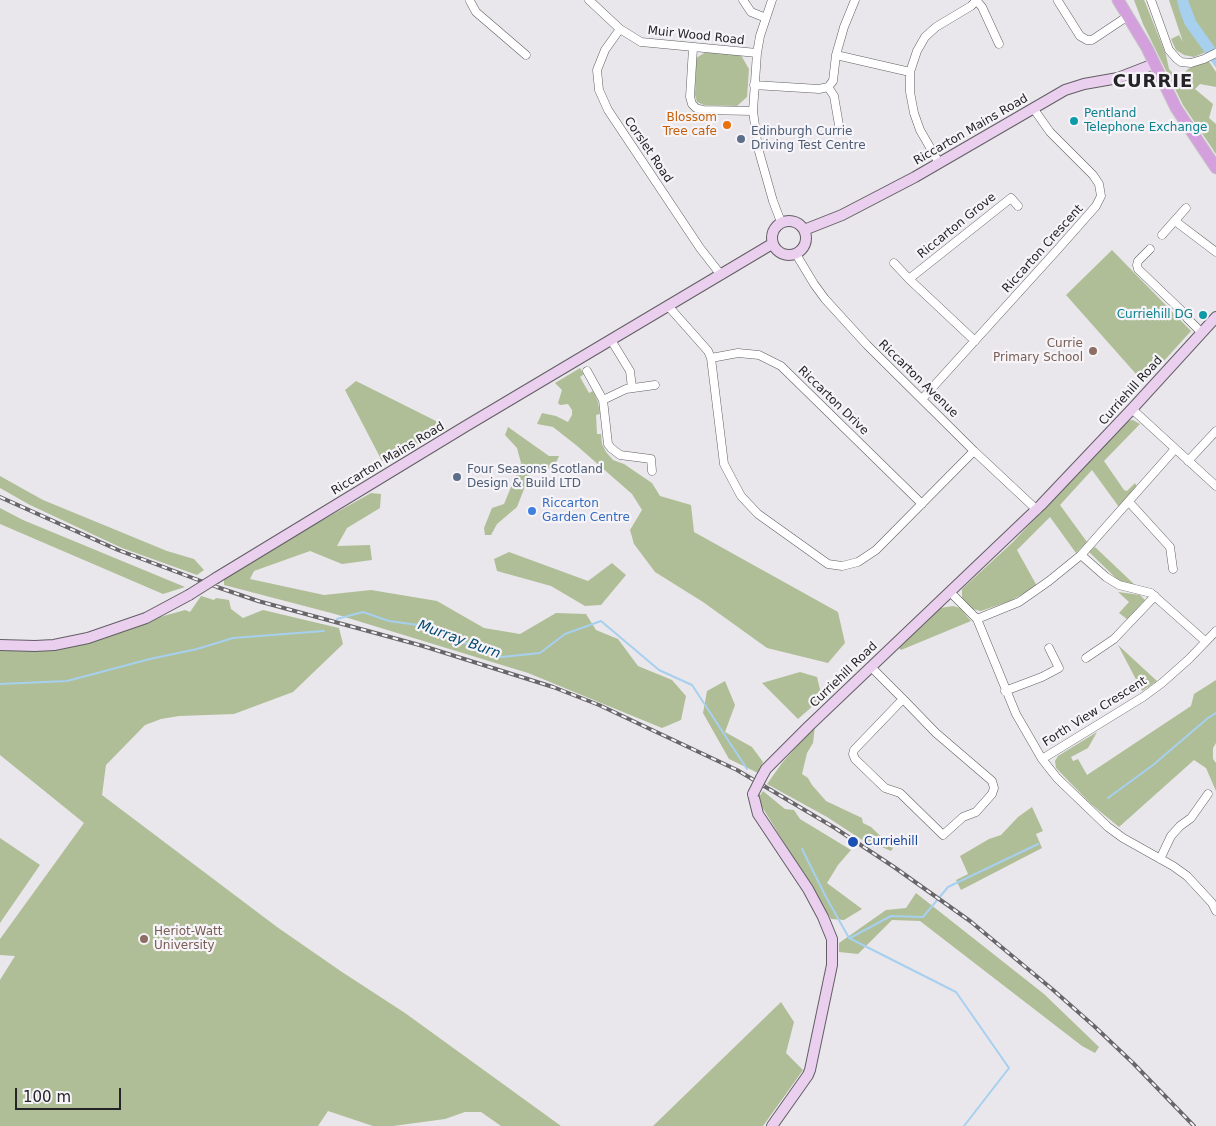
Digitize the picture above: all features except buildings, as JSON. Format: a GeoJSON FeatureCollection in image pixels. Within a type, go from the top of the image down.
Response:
{"type":"FeatureCollection","features":[{"type":"Feature","properties":{"kind":"main road"},"geometry":{"type":"LineString","coordinates":[[1118,0],[1176,108],[1216,168]]}},
{"type":"Feature","properties":{"kind":"street"},"geometry":{"type":"LineString","coordinates":[[468,0],[476,12],[522,46],[526,55]]}},
{"type":"Feature","properties":{"kind":"street","name":"Muir Wood Road"},"geometry":{"type":"LineString","coordinates":[[589,0],[620,29],[641,42],[757,53]]}},
{"type":"Feature","properties":{"kind":"street"},"geometry":{"type":"LineString","coordinates":[[743,0],[752,12],[766,18]]}},
{"type":"Feature","properties":{"kind":"street"},"geometry":{"type":"LineString","coordinates":[[772,0],[757,53],[753,111],[758,148],[781,222]]}},
{"type":"Feature","properties":{"kind":"street"},"geometry":{"type":"LineString","coordinates":[[754,85],[819,89],[828,87],[832,82],[836,55],[844,27],[855,0]]}},
{"type":"Feature","properties":{"kind":"street"},"geometry":{"type":"LineString","coordinates":[[1151,0],[1169,50],[1181,62],[1187,63],[1204,59],[1216,53]]}},
{"type":"Feature","properties":{"kind":"street"},"geometry":{"type":"LineString","coordinates":[[939,163],[920,130],[914,113],[910,92],[910,72],[917,51],[925,36],[976,1],[982,7],[999,44]]}},
{"type":"Feature","properties":{"kind":"street"},"geometry":{"type":"LineString","coordinates":[[1058,1],[1080,36],[1087,40],[1092,40],[1128,16]]}},
{"type":"Feature","properties":{"kind":"street","name":"Corslet Road"},"geometry":{"type":"LineString","coordinates":[[620,29],[604,50],[597,70],[599,90],[608,110],[700,248],[721,275]]}},
{"type":"Feature","properties":{"kind":"street"},"geometry":{"type":"LineString","coordinates":[[694,48],[690,97],[692,104],[696,108],[704,110],[753,111]]}},
{"type":"Feature","properties":{"kind":"street"},"geometry":{"type":"LineString","coordinates":[[836,55],[910,72]]}},
{"type":"Feature","properties":{"kind":"street","name":"Riccarton Mains Road"},"geometry":{"type":"LineString","coordinates":[[804,230],[842,215],[1075,86],[1118,78],[1154,64]]}},
{"type":"Feature","properties":{"kind":"street"},"geometry":{"type":"LineString","coordinates":[[828,87],[834,96],[840,132]]}},
{"type":"Feature","properties":{"kind":"street","name":"Riccarton Crescent"},"geometry":{"type":"LineString","coordinates":[[922,399],[1096,206],[1101,196],[1099,184],[1093,174],[1050,132],[1033,108]]}},
{"type":"Feature","properties":{"kind":"street","name":"Riccarton Grove"},"geometry":{"type":"LineString","coordinates":[[909,278],[1011,198],[1018,206]]}},
{"type":"Feature","properties":{"kind":"street"},"geometry":{"type":"LineString","coordinates":[[1162,235],[1186,208]]}},
{"type":"Feature","properties":{"kind":"street"},"geometry":{"type":"LineString","coordinates":[[786,220],[797,222],[804,230],[806,241],[804,247],[796,254],[784,254],[775,249],[772,244],[773,229],[781,222],[786,220]]}},
{"type":"Feature","properties":{"kind":"street"},"geometry":{"type":"LineString","coordinates":[[1175,221],[1216,252]]}},
{"type":"Feature","properties":{"kind":"street","name":"Riccarton Mains Road"},"geometry":{"type":"LineString","coordinates":[[0,645],[54,645],[88,638],[146,618],[189,595],[772,244]]}},
{"type":"Feature","properties":{"kind":"street"},"geometry":{"type":"LineString","coordinates":[[1150,249],[1138,261],[1138,270],[1185,314],[1202,333]]}},
{"type":"Feature","properties":{"kind":"street","name":"Riccarton Avenue"},"geometry":{"type":"LineString","coordinates":[[796,254],[825,299],[867,345],[974,451],[1037,510]]}},
{"type":"Feature","properties":{"kind":"street"},"geometry":{"type":"LineString","coordinates":[[894,263],[975,341]]}},
{"type":"Feature","properties":{"kind":"street"},"geometry":{"type":"LineString","coordinates":[[669,306],[704,345],[711,358],[724,464],[741,496],[758,514],[828,564],[842,566],[858,562],[876,550],[974,451]]}},
{"type":"Feature","properties":{"kind":"street","name":"Curriehill Road"},"geometry":{"type":"LineString","coordinates":[[772,1126],[808,1076],[810,1070],[832,965],[832,939],[808,889],[758,814],[753,794],[761,778],[766,769],[871,667],[1037,510],[1216,316]]}},
{"type":"Feature","properties":{"kind":"street"},"geometry":{"type":"LineString","coordinates":[[611,340],[630,371],[632,388]]}},
{"type":"Feature","properties":{"kind":"street","name":"Riccarton Drive"},"geometry":{"type":"LineString","coordinates":[[711,358],[738,354],[760,355],[781,366],[922,504]]}},
{"type":"Feature","properties":{"kind":"street"},"geometry":{"type":"LineString","coordinates":[[587,371],[603,400],[608,444],[620,455],[651,459],[652,472]]}},
{"type":"Feature","properties":{"kind":"street"},"geometry":{"type":"LineString","coordinates":[[603,400],[620,390],[655,385]]}},
{"type":"Feature","properties":{"kind":"street"},"geometry":{"type":"LineString","coordinates":[[1132,409],[1216,486]]}},
{"type":"Feature","properties":{"kind":"street"},"geometry":{"type":"LineString","coordinates":[[1188,461],[1216,432]]}},
{"type":"Feature","properties":{"kind":"street"},"geometry":{"type":"LineString","coordinates":[[977,619],[1019,602],[1050,582],[1081,555],[1175,449]]}},
{"type":"Feature","properties":{"kind":"street"},"geometry":{"type":"LineString","coordinates":[[1128,502],[1170,547],[1173,569]]}},
{"type":"Feature","properties":{"kind":"street"},"geometry":{"type":"LineString","coordinates":[[1081,555],[1119,586],[1151,593],[1206,641]]}},
{"type":"Feature","properties":{"kind":"street","name":"Forth View Crescent"},"geometry":{"type":"LineString","coordinates":[[950,592],[977,619],[1005,691],[1022,726],[1042,759],[1143,697],[1189,659],[1216,631]]}},
{"type":"Feature","properties":{"kind":"street"},"geometry":{"type":"LineString","coordinates":[[1086,658],[1114,639],[1155,596]]}},
{"type":"Feature","properties":{"kind":"street"},"geometry":{"type":"LineString","coordinates":[[1005,691],[1042,677],[1059,668],[1049,648]]}},
{"type":"Feature","properties":{"kind":"street"},"geometry":{"type":"LineString","coordinates":[[871,667],[903,699],[936,733],[992,781],[994,788],[992,794],[976,812],[963,817],[943,835],[900,793],[885,788],[855,759],[853,754],[854,750],[903,699]]}},
{"type":"Feature","properties":{"kind":"street"},"geometry":{"type":"LineString","coordinates":[[1042,759],[1057,778],[1108,827],[1186,876],[1214,902],[1216,911]]}},
{"type":"Feature","properties":{"kind":"street"},"geometry":{"type":"LineString","coordinates":[[1160,859],[1171,836],[1190,818],[1208,794]]}},
{"type":"Feature","properties":{"kind":"green space"},"geometry":{"type":"Polygon","coordinates":[[[1134,0],[1144,0],[1166,55],[1169,69],[1178,79],[1188,69],[1208,60],[1216,72],[1216,87],[1200,84],[1195,89],[1213,104],[1209,118],[1216,124],[1216,154],[1183,105],[1143,24],[1134,0]]]}},
{"type":"Feature","properties":{"kind":"green space"},"geometry":{"type":"Polygon","coordinates":[[[1169,0],[1216,0],[1216,48],[1194,57],[1184,55],[1176,50],[1171,39],[1179,35],[1183,42],[1169,0]]]}},
{"type":"Feature","properties":{"kind":"green space"},"geometry":{"type":"Polygon","coordinates":[[[706,52],[741,55],[749,69],[747,97],[737,106],[704,105],[697,102],[695,95],[696,58],[706,52]]]}},
{"type":"Feature","properties":{"kind":"green space"},"geometry":{"type":"Polygon","coordinates":[[[1112,250],[1191,331],[1144,383],[1066,295],[1112,250]]]}},
{"type":"Feature","properties":{"kind":"green space"},"geometry":{"type":"Polygon","coordinates":[[[580,368],[584,374],[580,377],[589,393],[593,391],[598,402],[600,414],[596,415],[597,434],[601,434],[602,444],[613,460],[624,464],[652,483],[660,496],[691,505],[694,532],[838,612],[845,643],[828,663],[767,648],[703,602],[655,572],[634,544],[630,530],[642,510],[632,494],[553,427],[537,424],[542,413],[556,416],[568,422],[572,415],[572,410],[568,404],[560,405],[558,403],[562,390],[555,383],[580,368]]]}},
{"type":"Feature","properties":{"kind":"green space"},"geometry":{"type":"Polygon","coordinates":[[[356,381],[444,425],[447,429],[382,461],[345,390],[356,381]]]}},
{"type":"Feature","properties":{"kind":"green space"},"geometry":{"type":"Polygon","coordinates":[[[1133,420],[1140,424],[1104,461],[1124,490],[1127,491],[1135,483],[1137,487],[1119,507],[1092,470],[1060,505],[1087,542],[1076,553],[1050,517],[1017,550],[1037,586],[1010,601],[981,611],[972,609],[962,598],[962,589],[1013,542],[1126,421],[1133,420]]]}},
{"type":"Feature","properties":{"kind":"green space"},"geometry":{"type":"Polygon","coordinates":[[[508,427],[549,456],[559,456],[553,469],[533,466],[517,507],[497,524],[491,535],[485,535],[484,528],[492,508],[504,504],[521,463],[517,448],[505,435],[508,427]]]}},
{"type":"Feature","properties":{"kind":"green space"},"geometry":{"type":"Polygon","coordinates":[[[0,476],[43,500],[167,551],[194,559],[204,570],[197,575],[122,548],[30,505],[0,488],[0,476]]]}},
{"type":"Feature","properties":{"kind":"green space"},"geometry":{"type":"Polygon","coordinates":[[[371,493],[381,494],[380,508],[347,528],[337,546],[370,545],[372,560],[342,564],[310,551],[254,571],[250,579],[324,595],[371,590],[437,601],[484,628],[520,634],[556,613],[586,614],[596,630],[618,639],[638,666],[672,680],[686,696],[681,720],[662,728],[528,673],[335,614],[224,585],[224,578],[371,493]]]}},
{"type":"Feature","properties":{"kind":"green space"},"geometry":{"type":"Polygon","coordinates":[[[0,508],[23,520],[185,587],[163,594],[0,524],[0,508]]]}},
{"type":"Feature","properties":{"kind":"green space"},"geometry":{"type":"Polygon","coordinates":[[[1095,547],[1135,585],[1119,581],[1089,552],[1095,547]]]}},
{"type":"Feature","properties":{"kind":"green space"},"geometry":{"type":"Polygon","coordinates":[[[509,552],[588,581],[612,563],[626,575],[601,605],[585,606],[551,586],[497,571],[494,559],[509,552]]]}},
{"type":"Feature","properties":{"kind":"green space"},"geometry":{"type":"Polygon","coordinates":[[[1118,592],[1140,595],[1145,600],[1127,619],[1119,613],[1129,602],[1118,592]]]}},
{"type":"Feature","properties":{"kind":"green space","name":"Heriot-Watt University"},"geometry":{"type":"Polygon","coordinates":[[[201,596],[214,600],[216,598],[229,600],[231,609],[243,618],[263,610],[339,628],[343,644],[293,692],[234,714],[179,716],[161,719],[145,725],[106,765],[102,795],[277,927],[405,1013],[561,1126],[501,1126],[481,1112],[465,1112],[445,1119],[393,1126],[373,1126],[328,1111],[318,1126],[0,1126],[0,980],[15,956],[0,955],[0,939],[84,823],[0,755],[0,651],[72,646],[160,617],[185,610],[190,612],[201,596]]]}},
{"type":"Feature","properties":{"kind":"green space"},"geometry":{"type":"Polygon","coordinates":[[[953,606],[960,608],[971,621],[901,650],[898,647],[940,608],[953,606]]]}},
{"type":"Feature","properties":{"kind":"green space"},"geometry":{"type":"Polygon","coordinates":[[[1118,645],[1157,681],[1142,691],[1118,645]]]}},
{"type":"Feature","properties":{"kind":"green space"},"geometry":{"type":"Polygon","coordinates":[[[800,672],[817,677],[822,698],[798,719],[762,683],[800,672]]]}},
{"type":"Feature","properties":{"kind":"green space"},"geometry":{"type":"Polygon","coordinates":[[[1216,680],[1216,743],[1213,748],[1213,759],[1216,763],[1216,791],[1206,768],[1194,760],[1119,827],[1091,804],[1056,768],[1055,761],[1058,756],[1097,732],[1088,748],[1071,757],[1073,761],[1078,759],[1087,775],[1191,706],[1194,694],[1216,680]]]}},
{"type":"Feature","properties":{"kind":"green space"},"geometry":{"type":"Polygon","coordinates":[[[725,681],[735,705],[725,732],[752,747],[763,762],[758,773],[729,759],[703,713],[707,691],[725,681]]]}},
{"type":"Feature","properties":{"kind":"green space"},"geometry":{"type":"Polygon","coordinates":[[[815,726],[813,743],[807,753],[802,774],[808,778],[826,801],[862,818],[863,823],[871,827],[893,848],[891,851],[875,844],[873,847],[827,817],[767,784],[782,763],[815,726]]]}},
{"type":"Feature","properties":{"kind":"green space"},"geometry":{"type":"Polygon","coordinates":[[[763,791],[785,809],[794,810],[800,819],[851,850],[838,865],[827,883],[862,909],[844,920],[831,919],[759,802],[759,797],[763,791]]]}},
{"type":"Feature","properties":{"kind":"green space"},"geometry":{"type":"Polygon","coordinates":[[[1032,807],[1043,831],[1036,834],[1042,848],[961,890],[956,880],[968,874],[960,856],[989,839],[1001,835],[1018,817],[1032,807]]]}},
{"type":"Feature","properties":{"kind":"green space"},"geometry":{"type":"Polygon","coordinates":[[[0,838],[40,865],[0,923],[0,838]]]}},
{"type":"Feature","properties":{"kind":"green space"},"geometry":{"type":"Polygon","coordinates":[[[916,893],[1044,994],[1099,1047],[1095,1053],[1082,1046],[920,921],[892,920],[858,954],[839,952],[839,943],[886,910],[906,908],[916,893]]]}},
{"type":"Feature","properties":{"kind":"green space"},"geometry":{"type":"Polygon","coordinates":[[[781,1002],[794,1022],[786,1053],[803,1070],[763,1126],[653,1126],[781,1002]]]}},
{"type":"Feature","properties":{"kind":"water"},"geometry":{"type":"Polygon","coordinates":[[[1177,0],[1188,0],[1196,21],[1216,49],[1216,68],[1185,25],[1177,0]]]}},
{"type":"Feature","properties":{"kind":"waterway","name":"Murray Burn"},"geometry":{"type":"LineString","coordinates":[[337,619],[363,612],[389,621],[418,625],[502,657],[540,653],[565,634],[601,621],[659,670],[692,685],[747,769]]}},
{"type":"Feature","properties":{"kind":"waterway","name":"Murray Burn"},"geometry":{"type":"LineString","coordinates":[[0,684],[67,681],[150,659],[197,649],[233,638],[324,631]]}},
{"type":"Feature","properties":{"kind":"waterway"},"geometry":{"type":"LineString","coordinates":[[1108,798],[1153,765],[1216,713]]}},
{"type":"Feature","properties":{"kind":"waterway"},"geometry":{"type":"LineString","coordinates":[[850,938],[891,916],[923,917],[948,887],[1038,844]]}},
{"type":"Feature","properties":{"kind":"waterway"},"geometry":{"type":"LineString","coordinates":[[802,849],[849,938],[956,992],[1009,1068],[964,1126]]}},
{"type":"Feature","properties":{"kind":"railway"},"geometry":{"type":"LineString","coordinates":[[0,497],[118,550],[217,587],[258,601],[423,646],[553,687],[599,705],[737,770],[835,828],[970,921],[1094,1026],[1194,1126]]}},
{"type":"Feature","properties":{"kind":"place","name":"Pentland Telephone Exchange"},"geometry":{"type":"Point","coordinates":[1074,121]}},
{"type":"Feature","properties":{"kind":"place","name":"Blossom Tree cafe"},"geometry":{"type":"Point","coordinates":[727,125]}},
{"type":"Feature","properties":{"kind":"place","name":"Edinburgh Currie Driving Test Centre"},"geometry":{"type":"Point","coordinates":[741,139]}},
{"type":"Feature","properties":{"kind":"place","name":"Curriehill DG"},"geometry":{"type":"Point","coordinates":[1203,315]}},
{"type":"Feature","properties":{"kind":"place","name":"Currie Primary School"},"geometry":{"type":"Point","coordinates":[1093,351]}},
{"type":"Feature","properties":{"kind":"place","name":"Four Seasons Scotland Design & Build LTD"},"geometry":{"type":"Point","coordinates":[457,477]}},
{"type":"Feature","properties":{"kind":"place","name":"Riccarton Garden Centre"},"geometry":{"type":"Point","coordinates":[532,511]}},
{"type":"Feature","properties":{"kind":"place","name":"Curriehill"},"geometry":{"type":"Point","coordinates":[853,842]}},
{"type":"Feature","properties":{"kind":"place","name":"Heriot-Watt University"},"geometry":{"type":"Point","coordinates":[144,939]}},
{"type":"Feature","properties":{"kind":"district","name":"CURRIE"},"geometry":{"type":"Point","coordinates":[1153,82]}}]}
